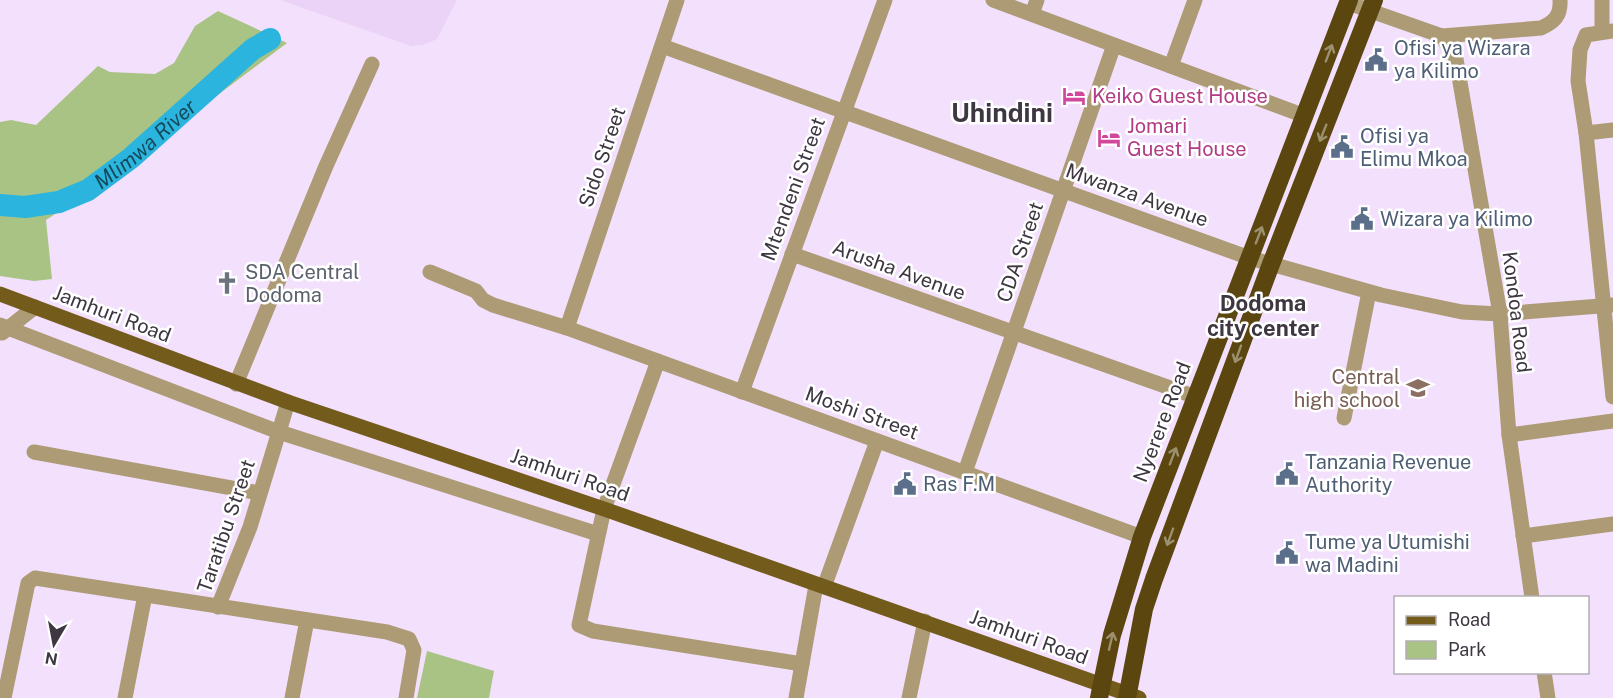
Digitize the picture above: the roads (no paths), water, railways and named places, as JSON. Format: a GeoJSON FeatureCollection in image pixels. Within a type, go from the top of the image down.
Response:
{"type":"FeatureCollection","features":[{"type":"Feature","properties":{"kind":"highway","name":"Nyerere Road"},"geometry":{"type":"LineString","coordinates":[[1100,691],[1112,635],[1142,537],[1348,1]]}},
{"type":"Feature","properties":{"kind":"highway"},"geometry":{"type":"LineString","coordinates":[[1131,696],[1144,609],[1271,264],[1372,5]]}},
{"type":"Feature","properties":{"kind":"main road","name":"Jamhuri Road"},"geometry":{"type":"LineString","coordinates":[[0,294],[236,384],[925,621],[1100,691],[1131,696]]}},
{"type":"Feature","properties":{"kind":"street","name":"Sido Street"},"geometry":{"type":"LineString","coordinates":[[567,328],[677,0]]}},
{"type":"Feature","properties":{"kind":"street","name":"Mtendeni Street"},"geometry":{"type":"LineString","coordinates":[[742,392],[885,0]]}},
{"type":"Feature","properties":{"kind":"street"},"geometry":{"type":"LineString","coordinates":[[993,0],[1035,7],[1114,45],[1305,116]]}},
{"type":"Feature","properties":{"kind":"street"},"geometry":{"type":"LineString","coordinates":[[1171,66],[1196,0]]}},
{"type":"Feature","properties":{"kind":"street"},"geometry":{"type":"LineString","coordinates":[[1348,1],[1372,5],[1442,36],[1541,28],[1554,22],[1561,9],[1560,0]]}},
{"type":"Feature","properties":{"kind":"street"},"geometry":{"type":"LineString","coordinates":[[1602,0],[1608,32],[1586,35],[1580,50],[1578,81],[1609,306],[1606,348],[1613,397]]}},
{"type":"Feature","properties":{"kind":"street","name":"Kondoa Road"},"geometry":{"type":"LineString","coordinates":[[1442,36],[1456,59],[1500,314],[1509,435],[1532,596]]}},
{"type":"Feature","properties":{"kind":"street","name":"CDA Street"},"geometry":{"type":"LineString","coordinates":[[965,472],[1114,45]]}},
{"type":"Feature","properties":{"kind":"street","name":"Mwanza Avenue"},"geometry":{"type":"LineString","coordinates":[[662,46],[1250,258],[1369,292],[1462,312],[1500,314],[1609,306]]}},
{"type":"Feature","properties":{"kind":"street"},"geometry":{"type":"LineString","coordinates":[[236,384],[326,166],[372,64]]}},
{"type":"Feature","properties":{"kind":"street"},"geometry":{"type":"LineString","coordinates":[[1586,133],[1613,130]]}},
{"type":"Feature","properties":{"kind":"street","name":"Arusha Avenue"},"geometry":{"type":"LineString","coordinates":[[792,254],[1196,397]]}},
{"type":"Feature","properties":{"kind":"street","name":"Moshi Street"},"geometry":{"type":"LineString","coordinates":[[430,272],[476,291],[483,300],[493,305],[567,328],[1142,537]]}},
{"type":"Feature","properties":{"kind":"street"},"geometry":{"type":"LineString","coordinates":[[1344,418],[1369,292]]}},
{"type":"Feature","properties":{"kind":"street"},"geometry":{"type":"LineString","coordinates":[[3,329],[35,307]]}},
{"type":"Feature","properties":{"kind":"street"},"geometry":{"type":"LineString","coordinates":[[3,329],[279,432],[598,534]]}},
{"type":"Feature","properties":{"kind":"street"},"geometry":{"type":"LineString","coordinates":[[658,361],[604,509],[579,624],[593,631],[802,664]]}},
{"type":"Feature","properties":{"kind":"street","name":"Taratibu Street"},"geometry":{"type":"LineString","coordinates":[[288,402],[250,527],[218,606],[387,632],[409,639],[414,650],[406,698]]}},
{"type":"Feature","properties":{"kind":"street"},"geometry":{"type":"LineString","coordinates":[[1509,435],[1613,421]]}},
{"type":"Feature","properties":{"kind":"street"},"geometry":{"type":"LineString","coordinates":[[796,698],[820,586],[877,441]]}},
{"type":"Feature","properties":{"kind":"street"},"geometry":{"type":"LineString","coordinates":[[34,453],[260,493]]}},
{"type":"Feature","properties":{"kind":"street"},"geometry":{"type":"LineString","coordinates":[[1523,536],[1613,524]]}},
{"type":"Feature","properties":{"kind":"street"},"geometry":{"type":"LineString","coordinates":[[4,698],[28,583],[35,578],[218,606]]}},
{"type":"Feature","properties":{"kind":"street"},"geometry":{"type":"LineString","coordinates":[[124,698],[145,595]]}},
{"type":"Feature","properties":{"kind":"street"},"geometry":{"type":"LineString","coordinates":[[292,698],[307,620]]}},
{"type":"Feature","properties":{"kind":"street"},"geometry":{"type":"LineString","coordinates":[[909,698],[925,621]]}},
{"type":"Feature","properties":{"kind":"street"},"geometry":{"type":"LineString","coordinates":[[1544,674],[1548,698]]}},
{"type":"Feature","properties":{"kind":"waterway","name":"Mlimwa River"},"geometry":{"type":"LineString","coordinates":[[0,205],[25,207],[59,202],[88,190],[131,158],[253,49],[270,39]]}},
{"type":"Feature","properties":{"kind":"place","name":"Ofisi ya Wizara ya Kilimo"},"geometry":{"type":"Point","coordinates":[1376,60]}},
{"type":"Feature","properties":{"kind":"place","name":"Keiko Guest House"},"geometry":{"type":"Point","coordinates":[1074,96]}},
{"type":"Feature","properties":{"kind":"place","name":"Jomari Guest House"},"geometry":{"type":"Point","coordinates":[1109,138]}},
{"type":"Feature","properties":{"kind":"place","name":"Ofisi ya Elimu Mkoa"},"geometry":{"type":"Point","coordinates":[1342,147]}},
{"type":"Feature","properties":{"kind":"place","name":"Wizara ya Kilimo"},"geometry":{"type":"Point","coordinates":[1362,219]}},
{"type":"Feature","properties":{"kind":"place","name":"SDA Central Dodoma"},"geometry":{"type":"Point","coordinates":[227,283]}},
{"type":"Feature","properties":{"kind":"place","name":"Central high school"},"geometry":{"type":"Point","coordinates":[1418,388]}},
{"type":"Feature","properties":{"kind":"place","name":"Tanzania Revenue Authority"},"geometry":{"type":"Point","coordinates":[1287,474]}},
{"type":"Feature","properties":{"kind":"place","name":"Ras F.M"},"geometry":{"type":"Point","coordinates":[905,484]}},
{"type":"Feature","properties":{"kind":"place","name":"Tume ya Utumishi wa Madini"},"geometry":{"type":"Point","coordinates":[1287,553]}},
{"type":"Feature","properties":{"kind":"district","name":"Uhindini"},"geometry":{"type":"Point","coordinates":[1002,112]}},
{"type":"Feature","properties":{"kind":"district","name":"Dodoma city center"},"geometry":{"type":"Point","coordinates":[1263,316]}}]}
